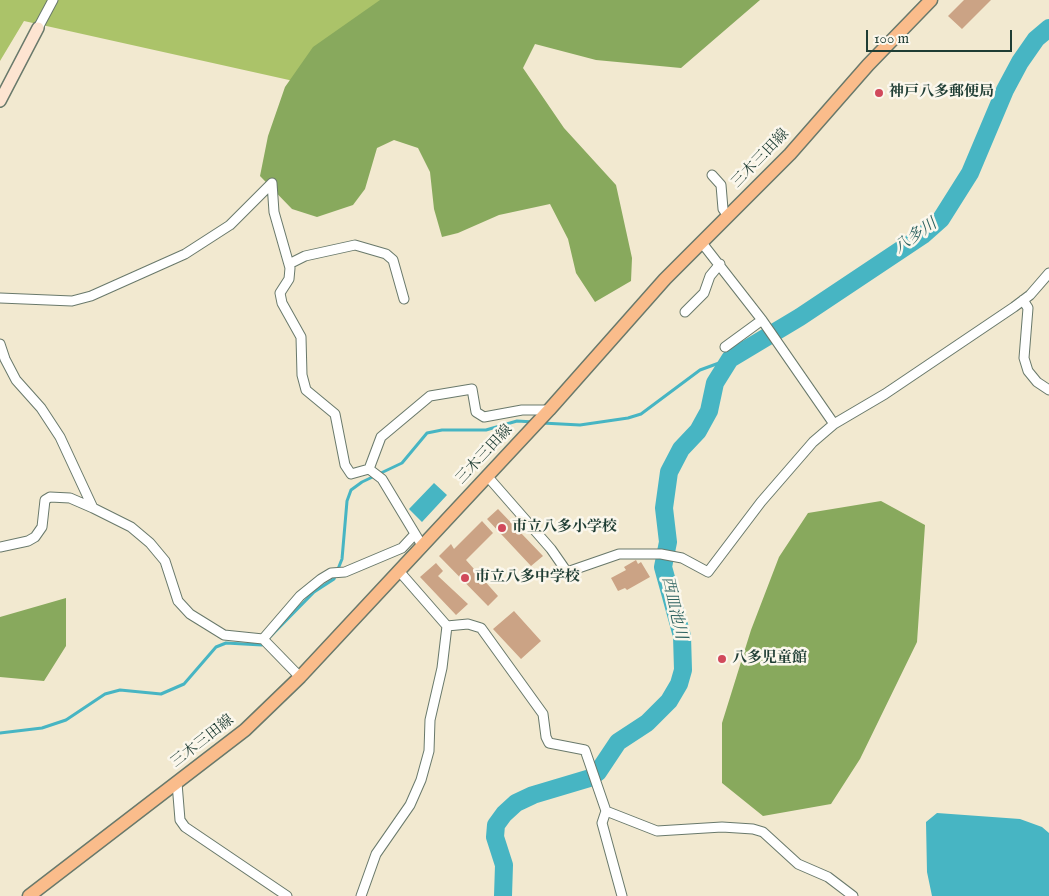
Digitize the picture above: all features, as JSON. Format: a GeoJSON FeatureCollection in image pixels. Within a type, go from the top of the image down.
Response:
{"type":"FeatureCollection","features":[{"type":"Feature","properties":{"kind":"main road","name":"三木三田線"},"geometry":{"type":"LineString","coordinates":[[29,896],[246,730],[300,677],[488,477],[665,280],[790,154],[868,65],[931,0]]}},
{"type":"Feature","properties":{"kind":"street"},"geometry":{"type":"LineString","coordinates":[[0,101],[53,0]]}},
{"type":"Feature","properties":{"kind":"street"},"geometry":{"type":"LineString","coordinates":[[712,175],[721,185],[723,209],[728,216]]}},
{"type":"Feature","properties":{"kind":"street"},"geometry":{"type":"LineString","coordinates":[[0,298],[72,301],[91,296],[185,254],[230,225],[272,182],[274,212],[289,264],[289,280],[280,293],[282,303],[301,337],[302,375],[306,390],[335,414],[345,466],[351,474],[369,469]]}},
{"type":"Feature","properties":{"kind":"street"},"geometry":{"type":"LineString","coordinates":[[702,243],[764,322],[834,424]]}},
{"type":"Feature","properties":{"kind":"street"},"geometry":{"type":"LineString","coordinates":[[289,264],[304,256],[355,245],[386,254],[393,260],[404,299]]}},
{"type":"Feature","properties":{"kind":"street"},"geometry":{"type":"LineString","coordinates":[[685,312],[704,293],[710,276],[720,264]]}},
{"type":"Feature","properties":{"kind":"street"},"geometry":{"type":"LineString","coordinates":[[488,477],[551,548],[567,572],[619,554],[661,554],[673,555],[708,572],[798,457],[834,424],[884,394],[1023,300],[1049,273]]}},
{"type":"Feature","properties":{"kind":"street"},"geometry":{"type":"LineString","coordinates":[[1023,300],[1028,308],[1024,358],[1028,371],[1037,382],[1049,390]]}},
{"type":"Feature","properties":{"kind":"street"},"geometry":{"type":"LineString","coordinates":[[725,346],[764,322]]}},
{"type":"Feature","properties":{"kind":"street"},"geometry":{"type":"LineString","coordinates":[[0,344],[5,359],[16,380],[41,408],[60,437],[93,508]]}},
{"type":"Feature","properties":{"kind":"street"},"geometry":{"type":"LineString","coordinates":[[369,469],[381,437],[430,396],[472,389],[476,412],[484,417],[522,410],[543,417]]}},
{"type":"Feature","properties":{"kind":"street"},"geometry":{"type":"LineString","coordinates":[[369,469],[382,479],[423,547]]}},
{"type":"Feature","properties":{"kind":"street"},"geometry":{"type":"LineString","coordinates":[[0,547],[28,541],[35,537],[42,527],[44,500],[50,497],[70,498],[131,527],[150,544],[165,561],[178,601],[190,614],[224,635],[263,639],[300,677]]}},
{"type":"Feature","properties":{"kind":"street"},"geometry":{"type":"LineString","coordinates":[[263,639],[300,596],[321,580],[331,574],[345,572],[402,548],[415,534]]}},
{"type":"Feature","properties":{"kind":"street"},"geometry":{"type":"LineString","coordinates":[[361,896],[376,854],[410,805],[421,780],[429,752],[430,720],[442,668],[447,626],[399,571]]}},
{"type":"Feature","properties":{"kind":"street"},"geometry":{"type":"LineString","coordinates":[[447,626],[468,624],[480,628],[543,714],[546,737],[549,743],[585,750],[606,811],[602,823],[622,896]]}},
{"type":"Feature","properties":{"kind":"street"},"geometry":{"type":"LineString","coordinates":[[177,783],[180,820],[185,827],[287,896]]}},
{"type":"Feature","properties":{"kind":"street"},"geometry":{"type":"LineString","coordinates":[[606,811],[657,831],[722,827],[752,828],[763,832],[798,864],[828,877],[853,896]]}},
{"type":"Feature","properties":{"kind":"green space"},"geometry":{"type":"Polygon","coordinates":[[[0,0],[697,0],[568,1],[405,130],[334,90],[24,21],[0,61],[0,0]]]}},
{"type":"Feature","properties":{"kind":"green space"},"geometry":{"type":"Polygon","coordinates":[[[380,0],[760,0],[681,68],[596,60],[535,44],[523,68],[564,128],[616,185],[632,258],[631,281],[595,302],[576,273],[568,239],[550,204],[499,215],[458,233],[442,237],[434,209],[430,172],[418,148],[394,140],[377,148],[365,189],[353,205],[317,217],[292,209],[260,176],[268,136],[285,87],[313,47],[380,0]]]}},
{"type":"Feature","properties":{"kind":"green space"},"geometry":{"type":"Polygon","coordinates":[[[881,501],[925,525],[917,642],[860,759],[831,804],[763,816],[722,783],[722,723],[751,630],[779,557],[808,513],[881,501]]]}},
{"type":"Feature","properties":{"kind":"green space"},"geometry":{"type":"Polygon","coordinates":[[[66,598],[66,646],[44,681],[0,677],[0,617],[66,598]]]}},
{"type":"Feature","properties":{"kind":"water"},"geometry":{"type":"Polygon","coordinates":[[[434,483],[447,495],[422,522],[409,509],[434,483]]]}},
{"type":"Feature","properties":{"kind":"water"},"geometry":{"type":"Polygon","coordinates":[[[937,813],[1020,819],[1042,827],[1049,833],[1049,896],[932,896],[927,872],[926,822],[937,813]]]}},
{"type":"Feature","properties":{"kind":"building"},"geometry":{"type":"Polygon","coordinates":[[[964,0],[991,0],[962,29],[948,16],[964,0]]]}},
{"type":"Feature","properties":{"kind":"building"},"geometry":{"type":"Polygon","coordinates":[[[498,509],[543,556],[531,566],[487,519],[498,509]]]}},
{"type":"Feature","properties":{"kind":"building"},"geometry":{"type":"Polygon","coordinates":[[[482,521],[493,533],[466,560],[498,596],[488,606],[439,556],[451,544],[454,549],[482,521]]]}},
{"type":"Feature","properties":{"kind":"building"},"geometry":{"type":"Polygon","coordinates":[[[636,560],[638,564],[641,562],[650,577],[627,590],[625,588],[618,591],[611,578],[626,570],[624,567],[636,560]]]}},
{"type":"Feature","properties":{"kind":"building"},"geometry":{"type":"Polygon","coordinates":[[[436,563],[443,571],[438,576],[468,604],[456,615],[420,577],[436,563]]]}},
{"type":"Feature","properties":{"kind":"building"},"geometry":{"type":"Polygon","coordinates":[[[514,611],[541,641],[521,659],[493,629],[514,611]]]}},
{"type":"Feature","properties":{"kind":"waterway","name":"西皿池川"},"geometry":{"type":"LineString","coordinates":[[503,896],[504,865],[495,837],[496,825],[504,814],[516,803],[533,795],[590,778],[598,772],[618,742],[647,723],[669,701],[679,684],[683,670],[682,636],[663,567],[668,542],[664,508],[669,472],[681,449],[698,431],[709,411],[715,383],[730,359],[800,317],[923,235],[941,219],[970,173],[1005,90],[1020,62],[1036,39],[1049,28]]}},
{"type":"Feature","properties":{"kind":"waterway"},"geometry":{"type":"LineString","coordinates":[[542,423],[580,425],[628,418],[641,414],[700,370],[730,359]]}},
{"type":"Feature","properties":{"kind":"waterway"},"geometry":{"type":"LineString","coordinates":[[0,733],[42,728],[66,720],[105,694],[120,690],[161,694],[184,684],[216,647],[226,643],[262,645],[314,592],[334,579],[342,559],[347,501],[351,490],[362,482],[402,463],[427,433],[442,430],[486,430],[517,421],[534,422]]}},
{"type":"Feature","properties":{"kind":"place","name":"神戸八多郵便局"},"geometry":{"type":"Point","coordinates":[879,93]}},
{"type":"Feature","properties":{"kind":"place","name":"市立八多小学校"},"geometry":{"type":"Point","coordinates":[502,528]}},
{"type":"Feature","properties":{"kind":"place","name":"市立八多中学校"},"geometry":{"type":"Point","coordinates":[465,578]}},
{"type":"Feature","properties":{"kind":"place","name":"八多児童館"},"geometry":{"type":"Point","coordinates":[722,659]}},
{"type":"Feature","properties":{"kind":"water label","name":"八多川"},"geometry":{"type":"Point","coordinates":[916,237]}}]}
